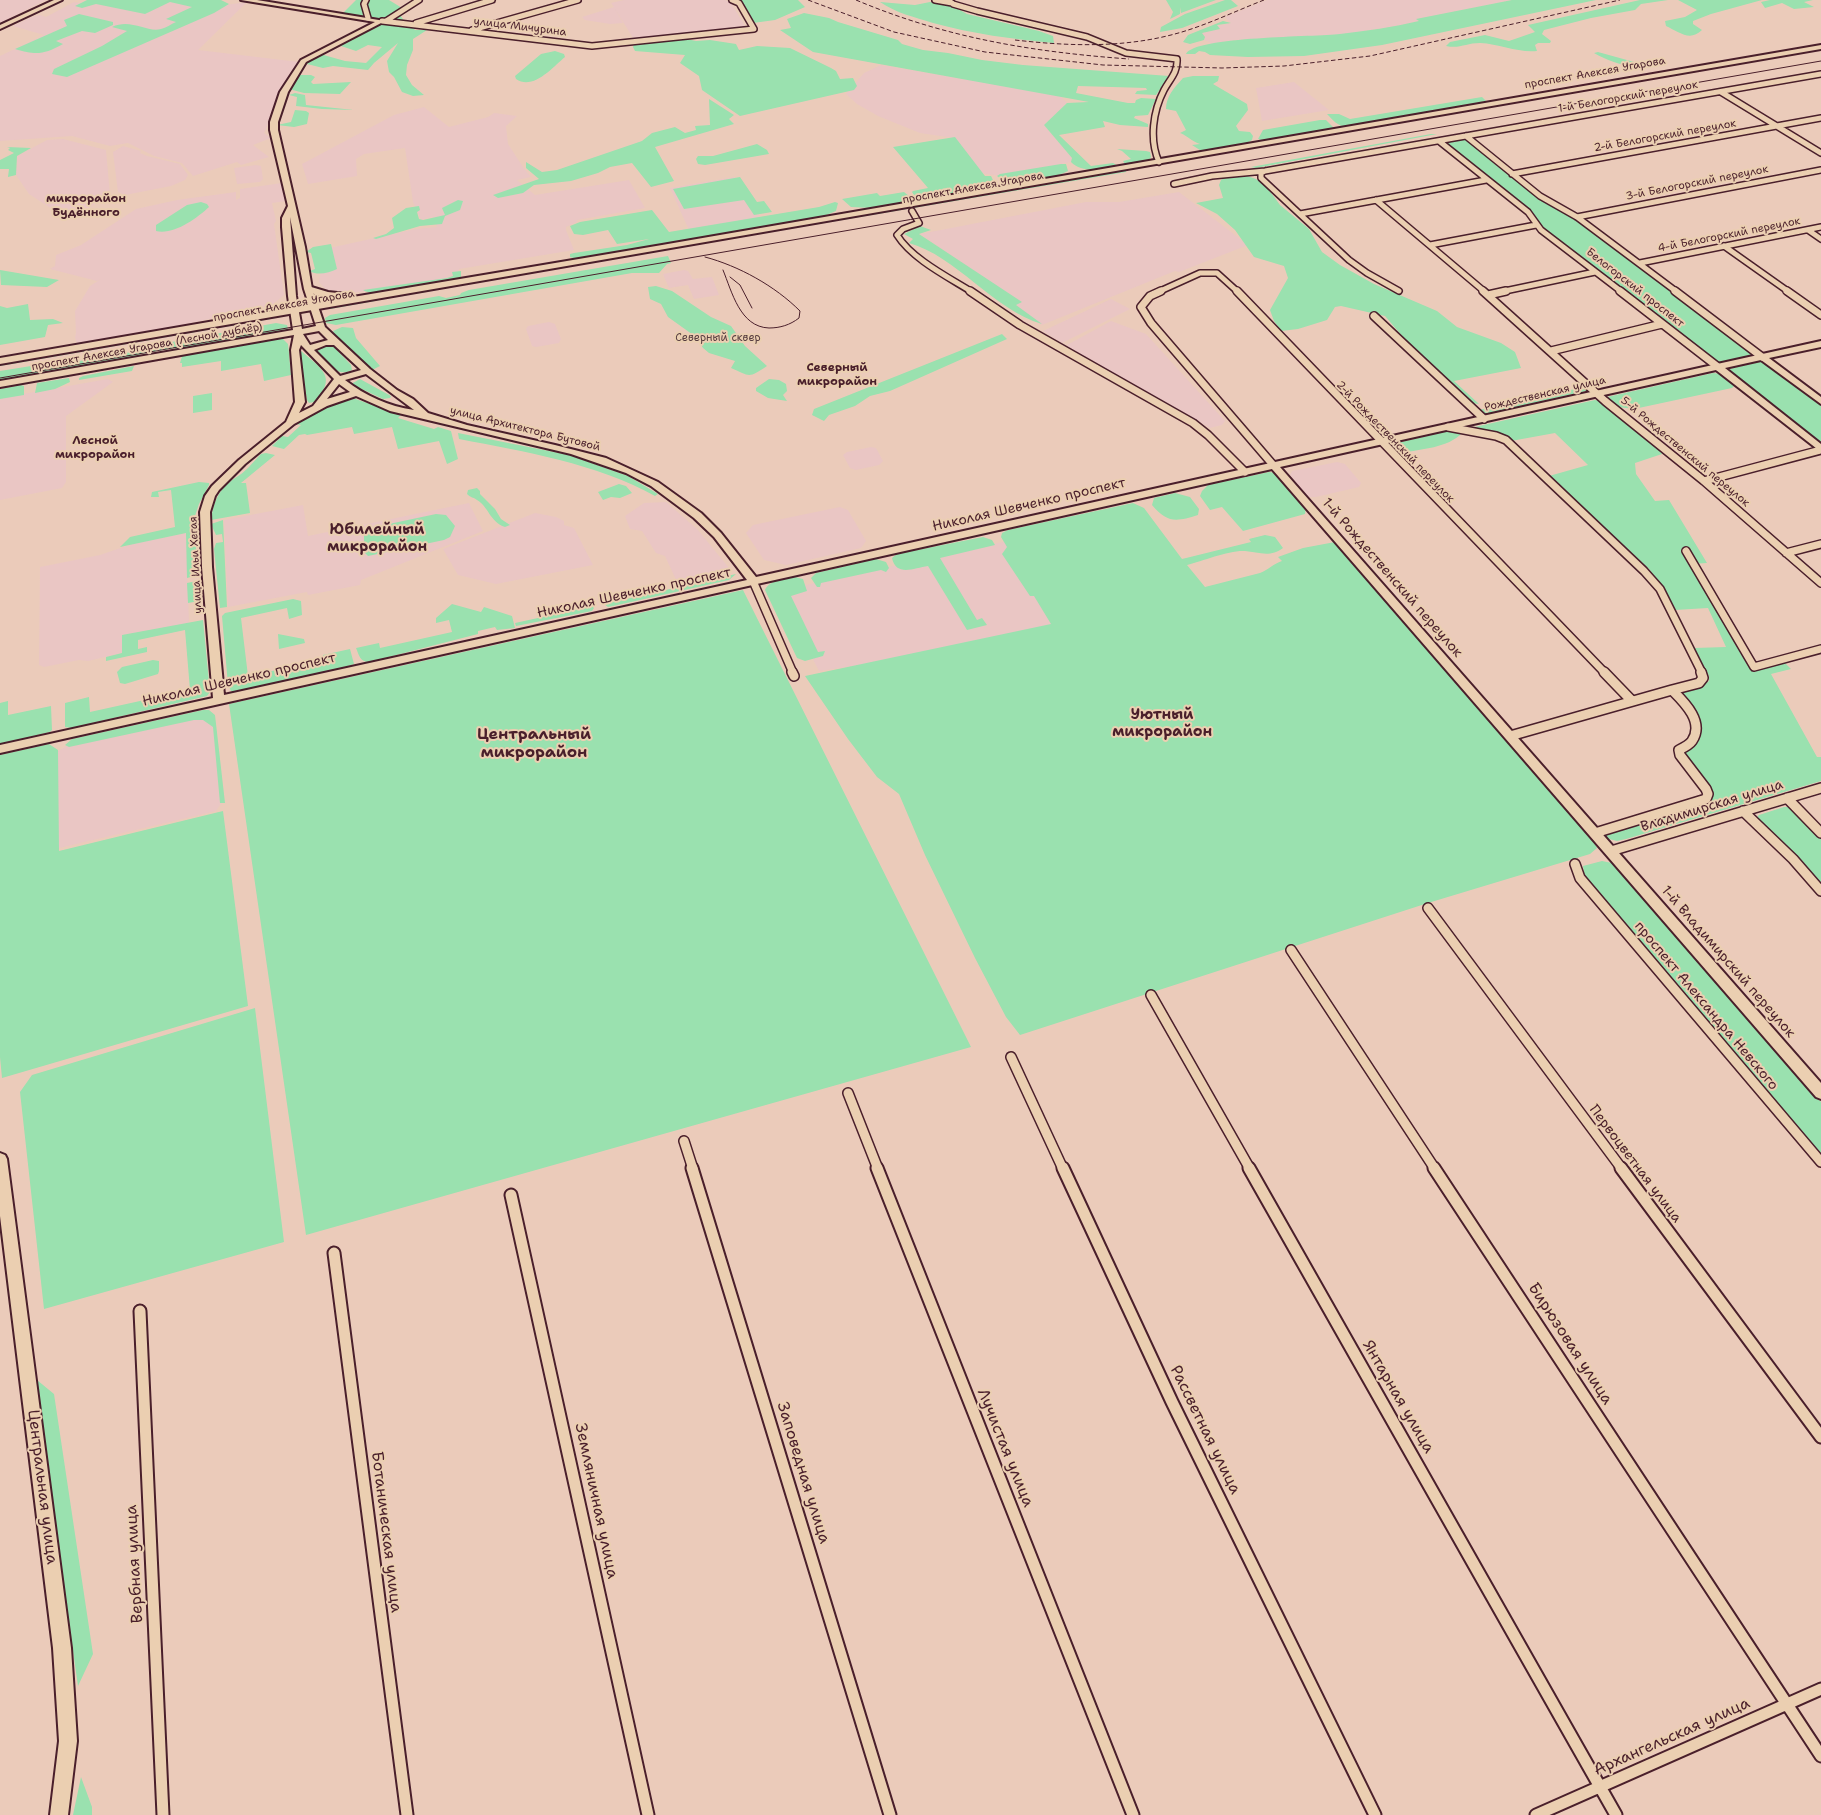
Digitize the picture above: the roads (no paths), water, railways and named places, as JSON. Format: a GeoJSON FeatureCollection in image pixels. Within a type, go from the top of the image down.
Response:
{"type":"FeatureCollection","features":[{"type":"Feature","properties":{"kind":"main road"},"geometry":{"type":"LineString","coordinates":[[0,27],[59,0]]}},
{"type":"Feature","properties":{"kind":"main road","name":"улица Мичурина"},"geometry":{"type":"LineString","coordinates":[[246,0],[384,21]]}},
{"type":"Feature","properties":{"kind":"main road"},"geometry":{"type":"LineString","coordinates":[[321,328],[308,289],[282,157],[274,130],[274,122],[284,92],[303,61],[384,21]]}},
{"type":"Feature","properties":{"kind":"main road","name":"проспект Алексея Угарова"},"geometry":{"type":"LineString","coordinates":[[316,310],[362,298],[912,211],[1821,47]]}},
{"type":"Feature","properties":{"kind":"main road","name":"проспект Алексея Угарова"},"geometry":{"type":"LineString","coordinates":[[0,362],[571,266],[1159,162],[1821,54]]}},
{"type":"Feature","properties":{"kind":"main road"},"geometry":{"type":"LineString","coordinates":[[291,207],[286,218],[286,227],[294,313]]}},
{"type":"Feature","properties":{"kind":"main road"},"geometry":{"type":"LineString","coordinates":[[292,279],[307,278]]}},
{"type":"Feature","properties":{"kind":"main road"},"geometry":{"type":"LineString","coordinates":[[308,289],[327,295],[362,298]]}},
{"type":"Feature","properties":{"kind":"main road","name":"проспект Алексея Угарова"},"geometry":{"type":"LineString","coordinates":[[0,368],[294,313]]}},
{"type":"Feature","properties":{"kind":"main road","name":"улица Ильи Хегая"},"geometry":{"type":"LineString","coordinates":[[219,700],[204,523],[207,505],[210,496],[223,480],[290,423],[300,402],[295,350],[298,335],[294,313]]}},
{"type":"Feature","properties":{"kind":"main road","name":"проспект Алексея Угарова (Лесной дублёр)"},"geometry":{"type":"LineString","coordinates":[[0,384],[298,335],[321,328]]}},
{"type":"Feature","properties":{"kind":"main road","name":"улица Архитектора Бутовой"},"geometry":{"type":"LineString","coordinates":[[321,328],[367,371],[394,392],[410,401],[425,415]]}},
{"type":"Feature","properties":{"kind":"main road","name":"улица Архитектора Бутовой"},"geometry":{"type":"LineString","coordinates":[[298,335],[339,380],[357,393],[395,409],[425,415],[477,432],[575,452],[638,475],[673,495],[698,514],[734,553],[753,582]]}},
{"type":"Feature","properties":{"kind":"main road"},"geometry":{"type":"LineString","coordinates":[[310,349],[322,342],[338,343]]}},
{"type":"Feature","properties":{"kind":"main road","name":"Рождественская улица"},"geometry":{"type":"LineString","coordinates":[[1274,466],[1821,344]]}},
{"type":"Feature","properties":{"kind":"main road","name":"Белогорский проспект"},"geometry":{"type":"LineString","coordinates":[[1762,357],[1821,401]]}},
{"type":"Feature","properties":{"kind":"main road","name":"Белогорский проспект"},"geometry":{"type":"LineString","coordinates":[[1718,367],[1821,450]]}},
{"type":"Feature","properties":{"kind":"main road"},"geometry":{"type":"LineString","coordinates":[[316,407],[339,380],[367,371]]}},
{"type":"Feature","properties":{"kind":"main road"},"geometry":{"type":"LineString","coordinates":[[379,402],[392,399],[395,396],[394,392]]}},
{"type":"Feature","properties":{"kind":"main road"},"geometry":{"type":"LineString","coordinates":[[290,423],[316,407],[339,397],[357,393]]}},
{"type":"Feature","properties":{"kind":"main road","name":"Николая Шевченко проспект"},"geometry":{"type":"LineString","coordinates":[[0,749],[1274,466]]}},
{"type":"Feature","properties":{"kind":"main road","name":"1-й Рождественский переулок"},"geometry":{"type":"LineString","coordinates":[[1274,466],[1612,851]]}},
{"type":"Feature","properties":{"kind":"main road","name":"1-й Владимирский переулок"},"geometry":{"type":"LineString","coordinates":[[1612,851],[1821,1093]]}},
{"type":"Feature","properties":{"kind":"main road","name":"Центральная улица"},"geometry":{"type":"LineString","coordinates":[[0,1159],[62,1648],[68,1741],[59,1815]]}},
{"type":"Feature","properties":{"kind":"street"},"geometry":{"type":"LineString","coordinates":[[366,0],[364,4],[368,18]]}},
{"type":"Feature","properties":{"kind":"street"},"geometry":{"type":"LineString","coordinates":[[384,21],[419,0]]}},
{"type":"Feature","properties":{"kind":"street"},"geometry":{"type":"LineString","coordinates":[[413,24],[476,0]]}},
{"type":"Feature","properties":{"kind":"street"},"geometry":{"type":"LineString","coordinates":[[464,6],[492,0]]}},
{"type":"Feature","properties":{"kind":"street"},"geometry":{"type":"LineString","coordinates":[[470,31],[578,0]]}},
{"type":"Feature","properties":{"kind":"street","name":"улица Мичурина"},"geometry":{"type":"LineString","coordinates":[[384,21],[601,46],[754,29],[739,3],[732,0]]}},
{"type":"Feature","properties":{"kind":"street"},"geometry":{"type":"LineString","coordinates":[[935,0],[1092,38],[1126,53],[1177,58],[1178,68],[1159,98],[1154,113],[1154,151],[1159,162]]}},
{"type":"Feature","properties":{"kind":"street"},"geometry":{"type":"LineString","coordinates":[[948,0],[953,4]]}},
{"type":"Feature","properties":{"kind":"street","name":"1-й Белогорский переулок"},"geometry":{"type":"LineString","coordinates":[[1174,184],[1212,176],[1265,171],[1821,74]]}},
{"type":"Feature","properties":{"kind":"street"},"geometry":{"type":"LineString","coordinates":[[1721,92],[1821,154]]}},
{"type":"Feature","properties":{"kind":"street","name":"2-й Белогорский переулок"},"geometry":{"type":"LineString","coordinates":[[1512,174],[1821,118]]}},
{"type":"Feature","properties":{"kind":"street","name":"Белогорский проспект"},"geometry":{"type":"LineString","coordinates":[[1466,136],[1540,196],[1577,216],[1762,357]]}},
{"type":"Feature","properties":{"kind":"street","name":"Белогорский проспект"},"geometry":{"type":"LineString","coordinates":[[1439,140],[1486,180],[1528,212],[1536,224],[1718,367]]}},
{"type":"Feature","properties":{"kind":"street","name":"3-й Белогорский переулок"},"geometry":{"type":"LineString","coordinates":[[1577,216],[1821,170]]}},
{"type":"Feature","properties":{"kind":"street"},"geometry":{"type":"LineString","coordinates":[[1265,171],[1261,173],[1261,178],[1349,260],[1367,273],[1399,291]]}},
{"type":"Feature","properties":{"kind":"street"},"geometry":{"type":"LineString","coordinates":[[1300,214],[1486,180]]}},
{"type":"Feature","properties":{"kind":"street","name":"5-й Рождественский переулок"},"geometry":{"type":"LineString","coordinates":[[1376,200],[1488,295],[1597,394],[1704,481],[1821,583]]}},
{"type":"Feature","properties":{"kind":"street"},"geometry":{"type":"LineString","coordinates":[[912,211],[920,223],[903,230],[897,235],[902,243],[913,253],[1020,325],[1193,423],[1246,472]]}},
{"type":"Feature","properties":{"kind":"street"},"geometry":{"type":"LineString","coordinates":[[1430,245],[1536,224]]}},
{"type":"Feature","properties":{"kind":"street","name":"4-й Белогорский переулок"},"geometry":{"type":"LineString","coordinates":[[1640,263],[1821,227]]}},
{"type":"Feature","properties":{"kind":"street"},"geometry":{"type":"LineString","coordinates":[[1808,230],[1821,239]]}},
{"type":"Feature","properties":{"kind":"street"},"geometry":{"type":"LineString","coordinates":[[1724,246],[1821,315]]}},
{"type":"Feature","properties":{"kind":"street"},"geometry":{"type":"LineString","coordinates":[[1488,295],[1595,272]]}},
{"type":"Feature","properties":{"kind":"street","name":"2-й Рождественский переулок"},"geometry":{"type":"LineString","coordinates":[[1151,323],[1141,306],[1150,296],[1200,273],[1217,273],[1223,277],[1632,701]]}},
{"type":"Feature","properties":{"kind":"street"},"geometry":{"type":"LineString","coordinates":[[1374,316],[1484,419]]}},
{"type":"Feature","properties":{"kind":"street","name":"1-й Рождественский переулок"},"geometry":{"type":"LineString","coordinates":[[1151,323],[1274,466]]}},
{"type":"Feature","properties":{"kind":"street"},"geometry":{"type":"LineString","coordinates":[[1551,351],[1662,324]]}},
{"type":"Feature","properties":{"kind":"street"},"geometry":{"type":"LineString","coordinates":[[1448,427],[1496,436],[1506,440],[1652,579],[1660,589],[1703,678],[1699,683],[1510,736]]}},
{"type":"Feature","properties":{"kind":"street"},"geometry":{"type":"LineString","coordinates":[[1704,481],[1821,450]]}},
{"type":"Feature","properties":{"kind":"street"},"geometry":{"type":"LineString","coordinates":[[1786,553],[1821,544]]}},
{"type":"Feature","properties":{"kind":"street"},"geometry":{"type":"LineString","coordinates":[[1686,551],[1754,667],[1821,649]]}},
{"type":"Feature","properties":{"kind":"street"},"geometry":{"type":"LineString","coordinates":[[753,582],[794,676]]}},
{"type":"Feature","properties":{"kind":"street"},"geometry":{"type":"LineString","coordinates":[[1595,833],[1706,799],[1708,794],[1706,789],[1678,750],[1692,741],[1696,722],[1693,712],[1672,690]]}},
{"type":"Feature","properties":{"kind":"street","name":"Владимирская улица"},"geometry":{"type":"LineString","coordinates":[[1612,851],[1821,788]]}},
{"type":"Feature","properties":{"kind":"street"},"geometry":{"type":"LineString","coordinates":[[1787,798],[1821,833]]}},
{"type":"Feature","properties":{"kind":"street"},"geometry":{"type":"LineString","coordinates":[[1743,811],[1793,859],[1821,891]]}},
{"type":"Feature","properties":{"kind":"street","name":"проспект Александра Невского"},"geometry":{"type":"LineString","coordinates":[[1575,864],[1580,878],[1821,1162]]}},
{"type":"Feature","properties":{"kind":"street","name":"Первоцветная улица"},"geometry":{"type":"LineString","coordinates":[[1428,908],[1821,1437]]}},
{"type":"Feature","properties":{"kind":"street","name":"Бирюзовая улица"},"geometry":{"type":"LineString","coordinates":[[1292,950],[1821,1756]]}},
{"type":"Feature","properties":{"kind":"street","name":"Янтарная улица"},"geometry":{"type":"LineString","coordinates":[[1151,995],[1616,1815]]}},
{"type":"Feature","properties":{"kind":"street","name":"Рассветная улица"},"geometry":{"type":"LineString","coordinates":[[1011,1057],[1172,1402],[1375,1815]]}},
{"type":"Feature","properties":{"kind":"street","name":"Лучистая улица"},"geometry":{"type":"LineString","coordinates":[[848,1093],[1133,1815]]}},
{"type":"Feature","properties":{"kind":"street","name":"Заповедная улица"},"geometry":{"type":"LineString","coordinates":[[684,1141],[890,1815]]}},
{"type":"Feature","properties":{"kind":"street","name":"Земляничная улица"},"geometry":{"type":"LineString","coordinates":[[511,1194],[648,1815]]}},
{"type":"Feature","properties":{"kind":"street","name":"Ботаническая улица"},"geometry":{"type":"LineString","coordinates":[[334,1253],[407,1815]]}},
{"type":"Feature","properties":{"kind":"street","name":"Вербная улица"},"geometry":{"type":"LineString","coordinates":[[140,1311],[163,1815]]}},
{"type":"Feature","properties":{"kind":"street","name":"Архангельская улица"},"geometry":{"type":"LineString","coordinates":[[1536,1815],[1821,1688]]}},
{"type":"Feature","properties":{"kind":"tram line"},"geometry":{"type":"LineString","coordinates":[[0,378],[1821,61]]}},
{"type":"Feature","properties":{"kind":"tram line"},"geometry":{"type":"LineString","coordinates":[[705,257],[743,271],[768,285],[800,311],[799,318],[781,327],[773,328],[759,326],[751,322],[738,307],[723,270]]}},
{"type":"Feature","properties":{"kind":"tram line"},"geometry":{"type":"LineString","coordinates":[[730,277],[740,285],[752,308]]}},
{"type":"Feature","properties":{"kind":"railway"},"geometry":{"type":"LineString","coordinates":[[808,0],[894,32],[985,52],[1103,65],[1222,68],[1284,66],[1370,56],[1620,0]]}},
{"type":"Feature","properties":{"kind":"railway"},"geometry":{"type":"LineString","coordinates":[[856,0],[957,34],[1058,52],[1129,59]]}},
{"type":"Feature","properties":{"kind":"railway"},"geometry":{"type":"LineString","coordinates":[[1015,40],[1093,45],[1152,39],[1195,28],[1264,0]]}},
{"type":"Feature","properties":{"kind":"district","name":"микрорайон Будённого"},"geometry":{"type":"Point","coordinates":[86,206]}},
{"type":"Feature","properties":{"kind":"district","name":"Северный микрорайон"},"geometry":{"type":"Point","coordinates":[837,375]}},
{"type":"Feature","properties":{"kind":"district","name":"Лесной микрорайон"},"geometry":{"type":"Point","coordinates":[95,448]}},
{"type":"Feature","properties":{"kind":"district","name":"Юбилейный микрорайон"},"geometry":{"type":"Point","coordinates":[377,538]}},
{"type":"Feature","properties":{"kind":"district","name":"Уютный микрорайон"},"geometry":{"type":"Point","coordinates":[1162,724]}},
{"type":"Feature","properties":{"kind":"district","name":"Центральный микрорайон"},"geometry":{"type":"Point","coordinates":[534,744]}},
{"type":"Feature","properties":{"kind":"park label","name":"Северный сквер"},"geometry":{"type":"Point","coordinates":[718,338]}}]}
